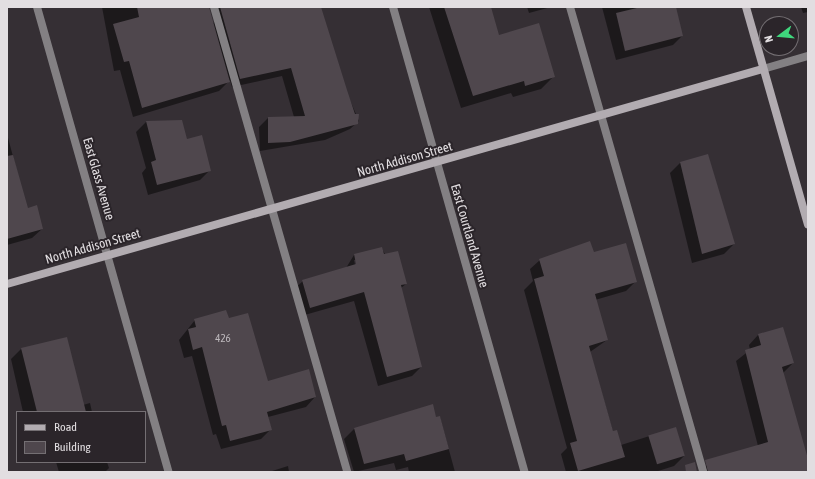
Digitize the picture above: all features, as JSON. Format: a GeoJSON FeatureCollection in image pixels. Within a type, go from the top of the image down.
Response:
{"type":"FeatureCollection","features":[{"type":"Feature","properties":{"kind":"street","name":"East Glass Avenue"},"geometry":{"type":"LineString","coordinates":[[37,7],[169,472]]}},
{"type":"Feature","properties":{"kind":"street"},"geometry":{"type":"LineString","coordinates":[[214,7],[347,472]]}},
{"type":"Feature","properties":{"kind":"street","name":"East Courtland Avenue"},"geometry":{"type":"LineString","coordinates":[[392,7],[525,472]]}},
{"type":"Feature","properties":{"kind":"street"},"geometry":{"type":"LineString","coordinates":[[570,7],[703,472]]}},
{"type":"Feature","properties":{"kind":"street"},"geometry":{"type":"LineString","coordinates":[[746,7],[808,224]]}},
{"type":"Feature","properties":{"kind":"street","name":"North Addison Street"},"geometry":{"type":"LineString","coordinates":[[7,284],[436,164],[808,56]]}},
{"type":"Feature","properties":{"kind":"building"},"geometry":{"type":"Polygon","coordinates":[[[137,7],[209,7],[230,82],[142,108],[129,61],[124,62],[113,24],[139,17],[137,7]]]}},
{"type":"Feature","properties":{"kind":"building"},"geometry":{"type":"Polygon","coordinates":[[[220,7],[321,7],[355,114],[359,114],[358,124],[290,142],[268,143],[268,117],[305,116],[291,68],[240,79],[220,7]]]}},
{"type":"Feature","properties":{"kind":"building"},"geometry":{"type":"Polygon","coordinates":[[[444,7],[491,7],[499,35],[539,23],[555,77],[525,86],[524,81],[473,96],[444,7]]]}},
{"type":"Feature","properties":{"kind":"building"},"geometry":{"type":"Polygon","coordinates":[[[641,7],[676,7],[683,36],[625,51],[616,13],[641,7]]]}},
{"type":"Feature","properties":{"kind":"building"},"geometry":{"type":"Polygon","coordinates":[[[182,120],[187,139],[202,135],[211,171],[157,185],[151,162],[156,160],[146,121],[182,120]]]}},
{"type":"Feature","properties":{"kind":"building"},"geometry":{"type":"Polygon","coordinates":[[[708,154],[735,244],[702,254],[680,162],[708,154]]]}},
{"type":"Feature","properties":{"kind":"building"},"geometry":{"type":"Polygon","coordinates":[[[13,155],[28,208],[37,205],[43,229],[7,239],[7,156],[13,155]]]}},
{"type":"Feature","properties":{"kind":"building"},"geometry":{"type":"Polygon","coordinates":[[[590,241],[594,252],[626,243],[637,282],[595,294],[608,340],[589,346],[613,431],[617,430],[625,457],[578,471],[570,443],[577,441],[534,279],[544,276],[539,259],[590,241]]]}},
{"type":"Feature","properties":{"kind":"building"},"geometry":{"type":"Polygon","coordinates":[[[382,247],[384,254],[398,251],[407,284],[401,285],[422,367],[387,377],[364,292],[310,308],[302,280],[356,264],[354,254],[382,247]]]}},
{"type":"Feature","properties":{"kind":"building"},"geometry":{"type":"Polygon","coordinates":[[[226,310],[229,318],[248,313],[268,381],[309,369],[316,397],[267,412],[272,430],[230,441],[226,425],[222,426],[202,347],[193,350],[188,329],[196,327],[194,319],[226,310]]]}},
{"type":"Feature","properties":{"kind":"building"},"geometry":{"type":"Polygon","coordinates":[[[783,327],[794,363],[782,367],[808,459],[808,472],[708,472],[705,460],[768,442],[745,350],[761,345],[758,334],[783,327]]]}},
{"type":"Feature","properties":{"kind":"building"},"geometry":{"type":"Polygon","coordinates":[[[67,337],[86,411],[37,411],[21,348],[67,337]]]}},
{"type":"Feature","properties":{"kind":"building"},"geometry":{"type":"Polygon","coordinates":[[[433,404],[436,417],[440,416],[449,449],[406,461],[404,454],[364,464],[354,428],[433,404]]]}},
{"type":"Feature","properties":{"kind":"building"},"geometry":{"type":"Polygon","coordinates":[[[676,427],[685,456],[657,464],[648,435],[676,427]]]}},
{"type":"Feature","properties":{"kind":"building"},"geometry":{"type":"Polygon","coordinates":[[[695,462],[697,472],[686,472],[685,465],[695,462]]]}}]}
